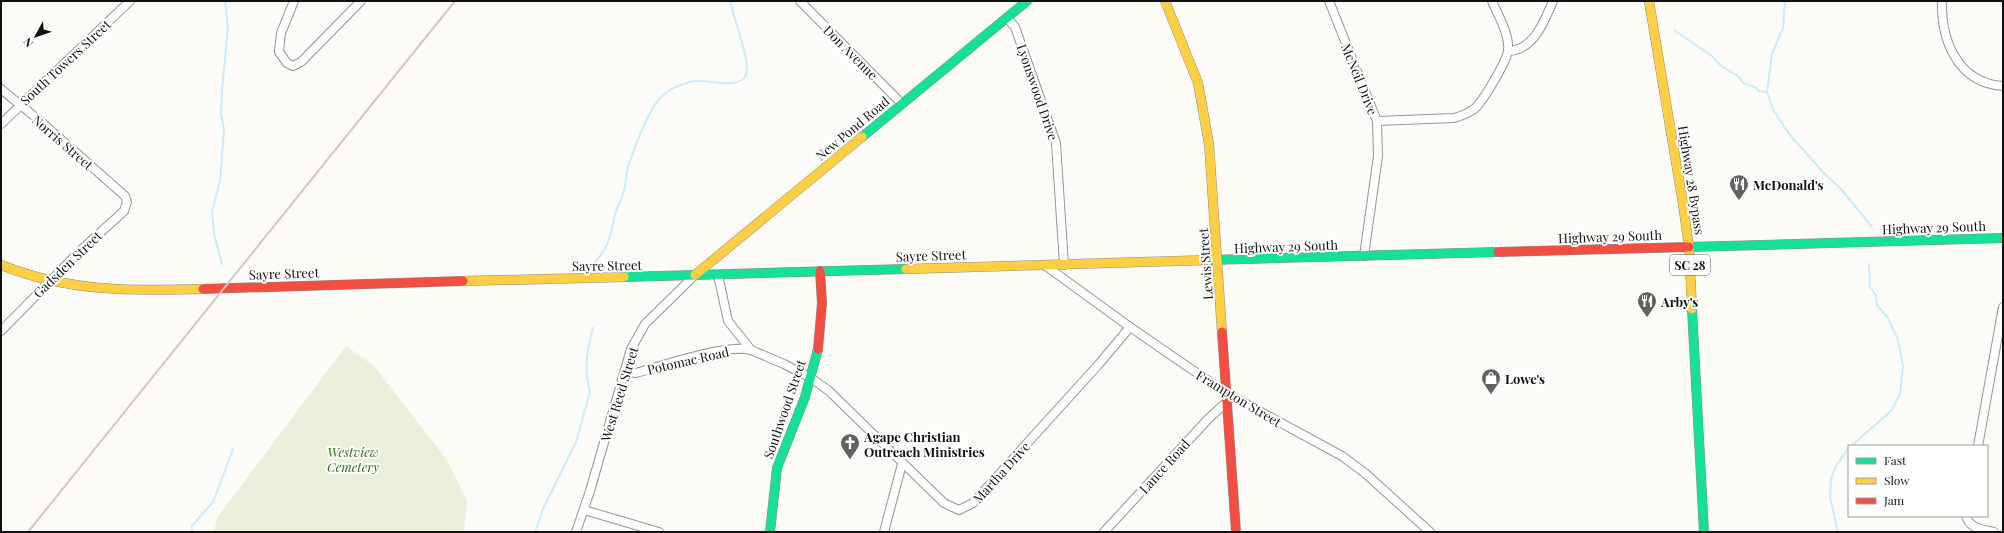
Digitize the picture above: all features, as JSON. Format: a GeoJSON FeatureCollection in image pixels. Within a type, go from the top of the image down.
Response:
{"type":"FeatureCollection","features":[{"type":"Feature","properties":{"kind":"main road","name":"New Pond Road"},"geometry":{"type":"LineString","coordinates":[[695,275],[1027,1]]}},
{"type":"Feature","properties":{"kind":"main road","name":"Lewis Street"},"geometry":{"type":"LineString","coordinates":[[1164,1],[1191,63],[1203,100],[1209,144],[1236,532]]}},
{"type":"Feature","properties":{"kind":"main road","name":"Highway 28 Bypass"},"geometry":{"type":"LineString","coordinates":[[1649,1],[1689,247],[1704,532]]}},
{"type":"Feature","properties":{"kind":"main road","name":"Highway 29 South"},"geometry":{"type":"LineString","coordinates":[[1218,261],[2003,238]]}},
{"type":"Feature","properties":{"kind":"main road","name":"Sayre Street"},"geometry":{"type":"LineString","coordinates":[[1,265],[50,282],[93,290],[158,290],[1218,261]]}},
{"type":"Feature","properties":{"kind":"main road","name":"Southwood Street"},"geometry":{"type":"LineString","coordinates":[[770,532],[773,493],[777,468],[811,378],[818,349],[823,296],[820,271]]}},
{"type":"Feature","properties":{"kind":"street","name":"South Towers Street"},"geometry":{"type":"LineString","coordinates":[[1,124],[130,1]]}},
{"type":"Feature","properties":{"kind":"street"},"geometry":{"type":"LineString","coordinates":[[294,1],[281,34],[279,52],[294,66],[301,62],[361,1]]}},
{"type":"Feature","properties":{"kind":"street","name":"Don Avenue"},"geometry":{"type":"LineString","coordinates":[[800,1],[902,104]]}},
{"type":"Feature","properties":{"kind":"street","name":"McNeil Drive"},"geometry":{"type":"LineString","coordinates":[[1329,1],[1377,121],[1378,156],[1364,256]]}},
{"type":"Feature","properties":{"kind":"street"},"geometry":{"type":"LineString","coordinates":[[1377,121],[1454,118],[1465,114],[1482,100],[1508,51],[1503,28],[1492,1]]}},
{"type":"Feature","properties":{"kind":"street"},"geometry":{"type":"LineString","coordinates":[[1508,51],[1514,51],[1523,47],[1536,36],[1553,1]]}},
{"type":"Feature","properties":{"kind":"street"},"geometry":{"type":"LineString","coordinates":[[1942,1],[1943,27],[1949,47],[1954,56],[1972,76],[1988,84],[2003,86]]}},
{"type":"Feature","properties":{"kind":"street","name":"Lyonswood Drive"},"geometry":{"type":"LineString","coordinates":[[1007,18],[1014,27],[1056,143],[1064,265]]}},
{"type":"Feature","properties":{"kind":"street","name":"Norris Street"},"geometry":{"type":"LineString","coordinates":[[1,90],[125,196]]}},
{"type":"Feature","properties":{"kind":"street","name":"Gadsden Street"},"geometry":{"type":"LineString","coordinates":[[1,331],[80,251],[124,210],[127,202],[125,196]]}},
{"type":"Feature","properties":{"kind":"street","name":"Frampton Street"},"geometry":{"type":"LineString","coordinates":[[1046,266],[1226,397],[1342,456],[1366,474],[1430,532]]}},
{"type":"Feature","properties":{"kind":"street","name":"Martha Drive"},"geometry":{"type":"LineString","coordinates":[[718,274],[728,321],[751,350],[784,364],[811,378],[837,399],[902,464],[944,503],[959,510],[969,506],[1047,422],[1130,327]]}},
{"type":"Feature","properties":{"kind":"street","name":"West Reed Street"},"geometry":{"type":"LineString","coordinates":[[576,532],[584,510],[631,349],[645,324],[695,275]]}},
{"type":"Feature","properties":{"kind":"street"},"geometry":{"type":"LineString","coordinates":[[1978,445],[2003,307]]}},
{"type":"Feature","properties":{"kind":"street","name":"Potomac Road"},"geometry":{"type":"LineString","coordinates":[[625,371],[636,373],[716,352],[744,348],[751,350]]}},
{"type":"Feature","properties":{"kind":"street","name":"Lance Road"},"geometry":{"type":"LineString","coordinates":[[1104,532],[1226,397]]}},
{"type":"Feature","properties":{"kind":"street"},"geometry":{"type":"LineString","coordinates":[[884,532],[902,464]]}},
{"type":"Feature","properties":{"kind":"street"},"geometry":{"type":"LineString","coordinates":[[584,510],[659,532]]}},
{"type":"Feature","properties":{"kind":"street"},"geometry":{"type":"LineString","coordinates":[[1967,517],[1971,525],[1976,528],[1994,532]]}},
{"type":"Feature","properties":{"kind":"green space","name":"Westview Cemetery"},"geometry":{"type":"Polygon","coordinates":[[[346,346],[374,366],[447,460],[467,501],[464,532],[214,532],[217,518],[346,346]]]}},
{"type":"Feature","properties":{"kind":"waterway"},"geometry":{"type":"LineString","coordinates":[[222,264],[214,234],[212,212],[220,180],[224,130],[221,113],[228,27],[225,1]]}},
{"type":"Feature","properties":{"kind":"waterway"},"geometry":{"type":"LineString","coordinates":[[592,265],[606,247],[615,214],[624,191],[628,167],[642,130],[657,102],[669,91],[686,83],[695,81],[731,83],[743,80],[746,75],[747,69],[744,50],[730,1]]}},
{"type":"Feature","properties":{"kind":"waterway"},"geometry":{"type":"LineString","coordinates":[[1785,1],[1783,28],[1772,54],[1767,92],[1773,110],[1790,135],[1823,172],[1841,189],[1872,227]]}},
{"type":"Feature","properties":{"kind":"waterway"},"geometry":{"type":"LineString","coordinates":[[1674,30],[1712,56],[1720,65],[1739,77],[1743,83],[1755,87],[1759,91],[1767,92]]}},
{"type":"Feature","properties":{"kind":"waterway"},"geometry":{"type":"LineString","coordinates":[[1852,445],[1891,411],[1900,394],[1903,366],[1898,340],[1888,318],[1877,305],[1876,295],[1870,287],[1869,264]]}},
{"type":"Feature","properties":{"kind":"waterway"},"geometry":{"type":"LineString","coordinates":[[535,532],[543,509],[576,442],[590,392],[587,376],[587,360],[593,328]]}},
{"type":"Feature","properties":{"kind":"waterway"},"geometry":{"type":"LineString","coordinates":[[1838,532],[1830,497],[1831,479],[1836,466],[1848,448]]}},
{"type":"Feature","properties":{"kind":"waterway"},"geometry":{"type":"LineString","coordinates":[[192,532],[192,526],[213,502],[233,449]]}},
{"type":"Feature","properties":{"kind":"railway"},"geometry":{"type":"LineString","coordinates":[[28,532],[455,1]]}},
{"type":"Feature","properties":{"kind":"traffic: fast"},"geometry":{"type":"LineString","coordinates":[[862,137],[1027,1]]}},
{"type":"Feature","properties":{"kind":"traffic: fast"},"geometry":{"type":"LineString","coordinates":[[1689,247],[2003,238]]}},
{"type":"Feature","properties":{"kind":"traffic: fast"},"geometry":{"type":"LineString","coordinates":[[1209,260],[1498,252]]}},
{"type":"Feature","properties":{"kind":"traffic: fast"},"geometry":{"type":"LineString","coordinates":[[624,277],[906,269]]}},
{"type":"Feature","properties":{"kind":"traffic: fast"},"geometry":{"type":"LineString","coordinates":[[1692,309],[1704,532]]}},
{"type":"Feature","properties":{"kind":"traffic: fast"},"geometry":{"type":"LineString","coordinates":[[770,532],[777,468],[805,397],[818,349]]}},
{"type":"Feature","properties":{"kind":"traffic: slow"},"geometry":{"type":"LineString","coordinates":[[1165,1],[1198,83],[1209,144],[1222,332]]}},
{"type":"Feature","properties":{"kind":"traffic: slow"},"geometry":{"type":"LineString","coordinates":[[1649,1],[1683,204],[1689,247],[1692,309]]}},
{"type":"Feature","properties":{"kind":"traffic: slow"},"geometry":{"type":"LineString","coordinates":[[695,275],[862,137]]}},
{"type":"Feature","properties":{"kind":"traffic: slow"},"geometry":{"type":"LineString","coordinates":[[906,269],[1209,260]]}},
{"type":"Feature","properties":{"kind":"traffic: slow"},"geometry":{"type":"LineString","coordinates":[[1,265],[26,274],[51,280],[100,288],[151,290],[203,289]]}},
{"type":"Feature","properties":{"kind":"traffic: slow"},"geometry":{"type":"LineString","coordinates":[[463,281],[624,277]]}},
{"type":"Feature","properties":{"kind":"traffic: jam"},"geometry":{"type":"LineString","coordinates":[[1498,252],[1689,247]]}},
{"type":"Feature","properties":{"kind":"traffic: jam"},"geometry":{"type":"LineString","coordinates":[[818,349],[822,303],[820,271]]}},
{"type":"Feature","properties":{"kind":"traffic: jam"},"geometry":{"type":"LineString","coordinates":[[203,289],[463,281]]}},
{"type":"Feature","properties":{"kind":"traffic: jam"},"geometry":{"type":"LineString","coordinates":[[1222,332],[1236,532]]}},
{"type":"Feature","properties":{"kind":"place","name":"McDonald's"},"geometry":{"type":"Point","coordinates":[1739,201]}},
{"type":"Feature","properties":{"kind":"place","name":"Arby's"},"geometry":{"type":"Point","coordinates":[1647,318]}},
{"type":"Feature","properties":{"kind":"place","name":"Lowe's"},"geometry":{"type":"Point","coordinates":[1491,395]}},
{"type":"Feature","properties":{"kind":"place","name":"Agape Christian Outreach Ministries"},"geometry":{"type":"Point","coordinates":[850,460]}}]}
